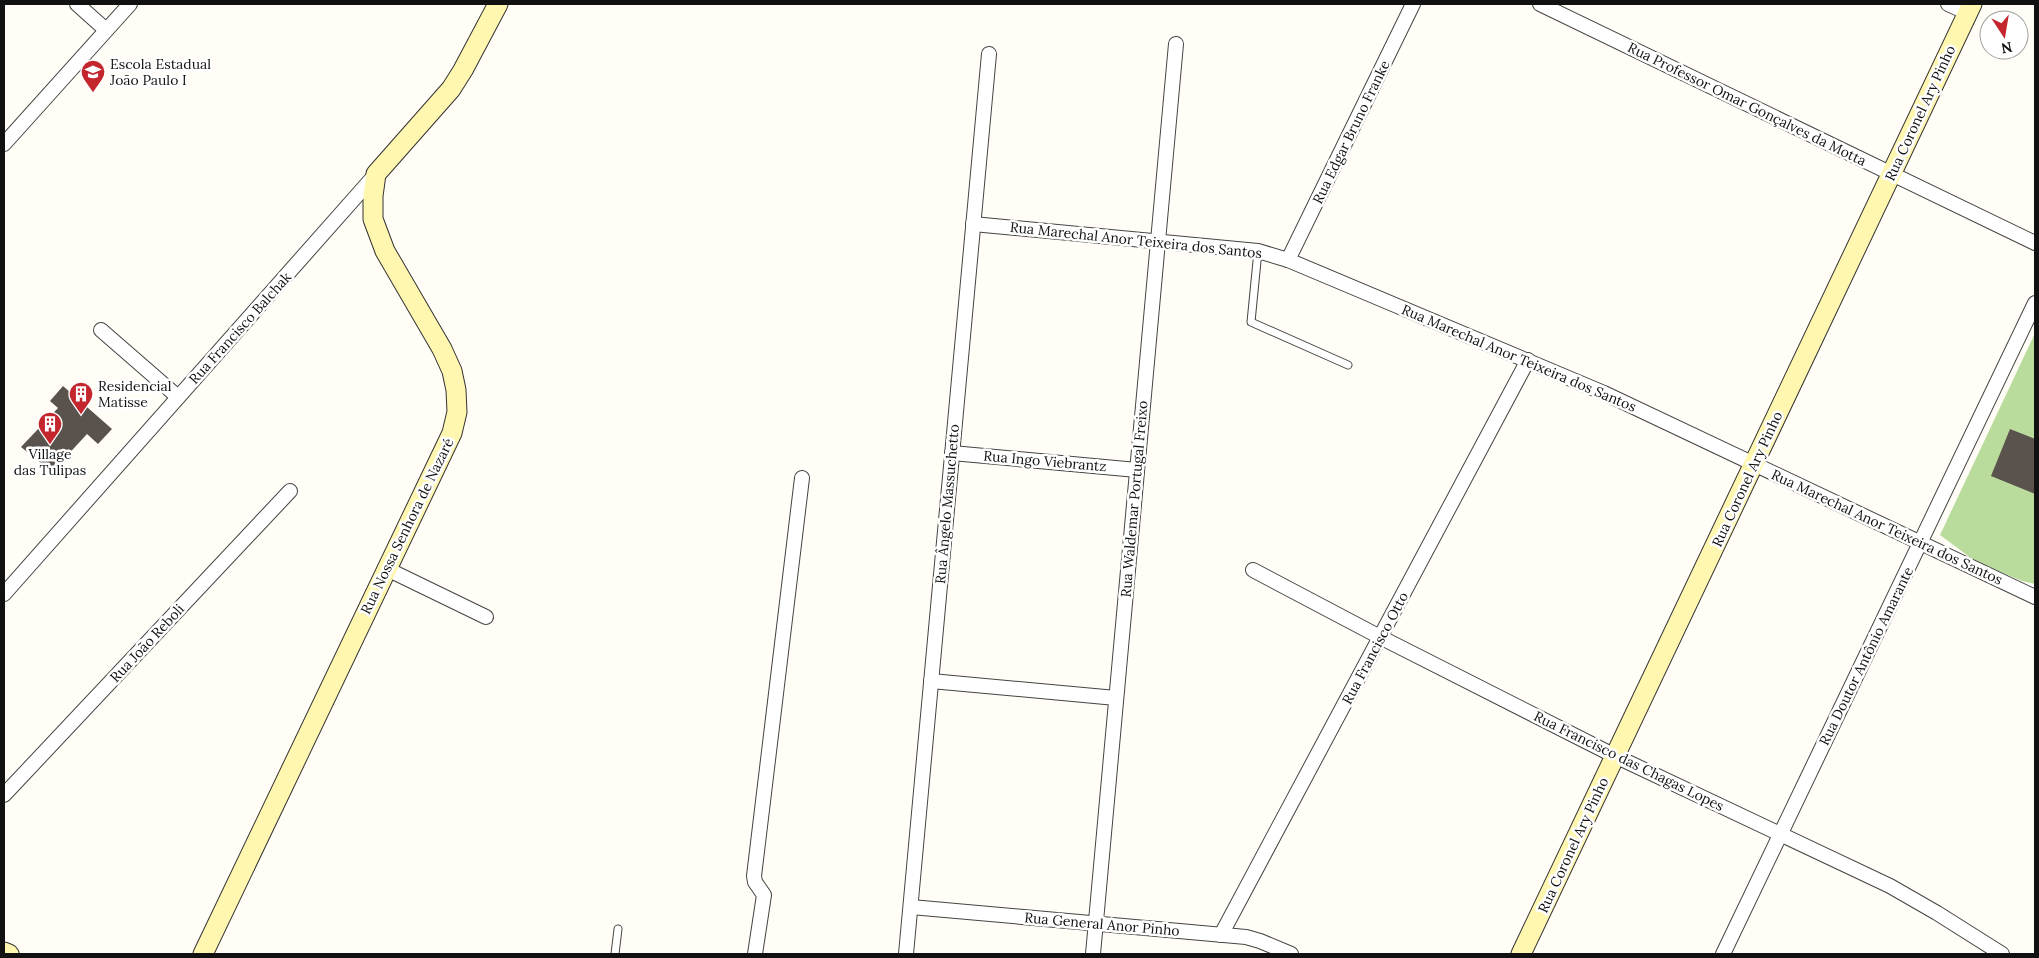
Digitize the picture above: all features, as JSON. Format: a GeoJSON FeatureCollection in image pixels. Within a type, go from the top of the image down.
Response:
{"type":"FeatureCollection","features":[{"type":"Feature","properties":{"kind":"street"},"geometry":{"type":"LineString","coordinates":[[77,4],[106,30]]}},
{"type":"Feature","properties":{"kind":"street"},"geometry":{"type":"LineString","coordinates":[[4,144],[130,4]]}},
{"type":"Feature","properties":{"kind":"street"},"geometry":{"type":"LineString","coordinates":[[376,174],[451,89],[498,4]]}},
{"type":"Feature","properties":{"kind":"street","name":"Rua Edgar Bruno Franke"},"geometry":{"type":"LineString","coordinates":[[1288,260],[1413,4]]}},
{"type":"Feature","properties":{"kind":"street","name":"Rua Professor Omar Gonçalves da Motta"},"geometry":{"type":"LineString","coordinates":[[1540,4],[2035,243]]}},
{"type":"Feature","properties":{"kind":"street"},"geometry":{"type":"LineString","coordinates":[[1948,4],[1970,8]]}},
{"type":"Feature","properties":{"kind":"street","name":"Rua Coronel Ary Pinho"},"geometry":{"type":"LineString","coordinates":[[1521,954],[1970,8]]}},
{"type":"Feature","properties":{"kind":"street","name":"Rua Waldemar Portugal Freixo"},"geometry":{"type":"LineString","coordinates":[[1093,954],[1176,44]]}},
{"type":"Feature","properties":{"kind":"street","name":"Rua Ângelo Massuchetto"},"geometry":{"type":"LineString","coordinates":[[906,954],[988,54]]}},
{"type":"Feature","properties":{"kind":"street","name":"Rua Francisco Balchak"},"geometry":{"type":"LineString","coordinates":[[4,594],[376,174]]}},
{"type":"Feature","properties":{"kind":"street","name":"Rua Nossa Senhora de Nazaré"},"geometry":{"type":"LineString","coordinates":[[203,954],[444,451],[452,433],[457,412],[456,390],[452,371],[378,236],[374,219],[373,196],[376,174]]}},
{"type":"Feature","properties":{"kind":"street","name":"Rua Marechal Anor Teixeira dos Santos"},"geometry":{"type":"LineString","coordinates":[[973,224],[1258,251],[1288,260],[1528,360],[2035,597]]}},
{"type":"Feature","properties":{"kind":"street","name":"Rua Doutor Antônio Amarante"},"geometry":{"type":"LineString","coordinates":[[1723,954],[2035,303]]}},
{"type":"Feature","properties":{"kind":"street"},"geometry":{"type":"LineString","coordinates":[[102,330],[178,397]]}},
{"type":"Feature","properties":{"kind":"street","name":"Rua Francisco Otto"},"geometry":{"type":"LineString","coordinates":[[1221,935],[1528,360]]}},
{"type":"Feature","properties":{"kind":"street","name":"Rua Ingo Viebrantz"},"geometry":{"type":"LineString","coordinates":[[952,453],[1137,470]]}},
{"type":"Feature","properties":{"kind":"street"},"geometry":{"type":"LineString","coordinates":[[756,954],[764,895],[755,882],[754,876],[802,478]]}},
{"type":"Feature","properties":{"kind":"street","name":"Rua João Reboli"},"geometry":{"type":"LineString","coordinates":[[4,795],[290,491]]}},
{"type":"Feature","properties":{"kind":"street"},"geometry":{"type":"LineString","coordinates":[[387,569],[486,617]]}},
{"type":"Feature","properties":{"kind":"street","name":"Rua Francisco das Chagas Lopes"},"geometry":{"type":"LineString","coordinates":[[1253,570],[1380,638],[1615,756],[1890,886],[1937,912],[2002,954]]}},
{"type":"Feature","properties":{"kind":"street"},"geometry":{"type":"LineString","coordinates":[[931,681],[1116,698]]}},
{"type":"Feature","properties":{"kind":"street","name":"Rua General Anor Pinho"},"geometry":{"type":"LineString","coordinates":[[911,906],[1221,935],[1260,941],[1291,954]]}},
{"type":"Feature","properties":{"kind":"street"},"geometry":{"type":"LineString","coordinates":[[4,952],[9,954]]}},
{"type":"Feature","properties":{"kind":"lane"},"geometry":{"type":"LineString","coordinates":[[1258,251],[1251,322],[1348,365]]}},
{"type":"Feature","properties":{"kind":"lane"},"geometry":{"type":"LineString","coordinates":[[615,954],[618,930]]}},
{"type":"Feature","properties":{"kind":"green space"},"geometry":{"type":"Polygon","coordinates":[[[2035,333],[2035,584],[2022,581],[1975,561],[1940,535],[2035,333]]]}},
{"type":"Feature","properties":{"kind":"building"},"geometry":{"type":"Polygon","coordinates":[[[63,386],[112,429],[98,444],[87,434],[52,472],[21,447],[58,408],[50,401],[63,386]]]}},
{"type":"Feature","properties":{"kind":"building"},"geometry":{"type":"Polygon","coordinates":[[[2010,429],[2035,439],[2035,494],[1991,476],[2010,429]]]}},
{"type":"Feature","properties":{"kind":"place","name":"Escola Estadual João Paulo I"},"geometry":{"type":"Point","coordinates":[93,93]}},
{"type":"Feature","properties":{"kind":"place","name":"Residencial Matisse"},"geometry":{"type":"Point","coordinates":[81,415]}},
{"type":"Feature","properties":{"kind":"place","name":"Village das Tulipas"},"geometry":{"type":"Point","coordinates":[50,445]}}]}
